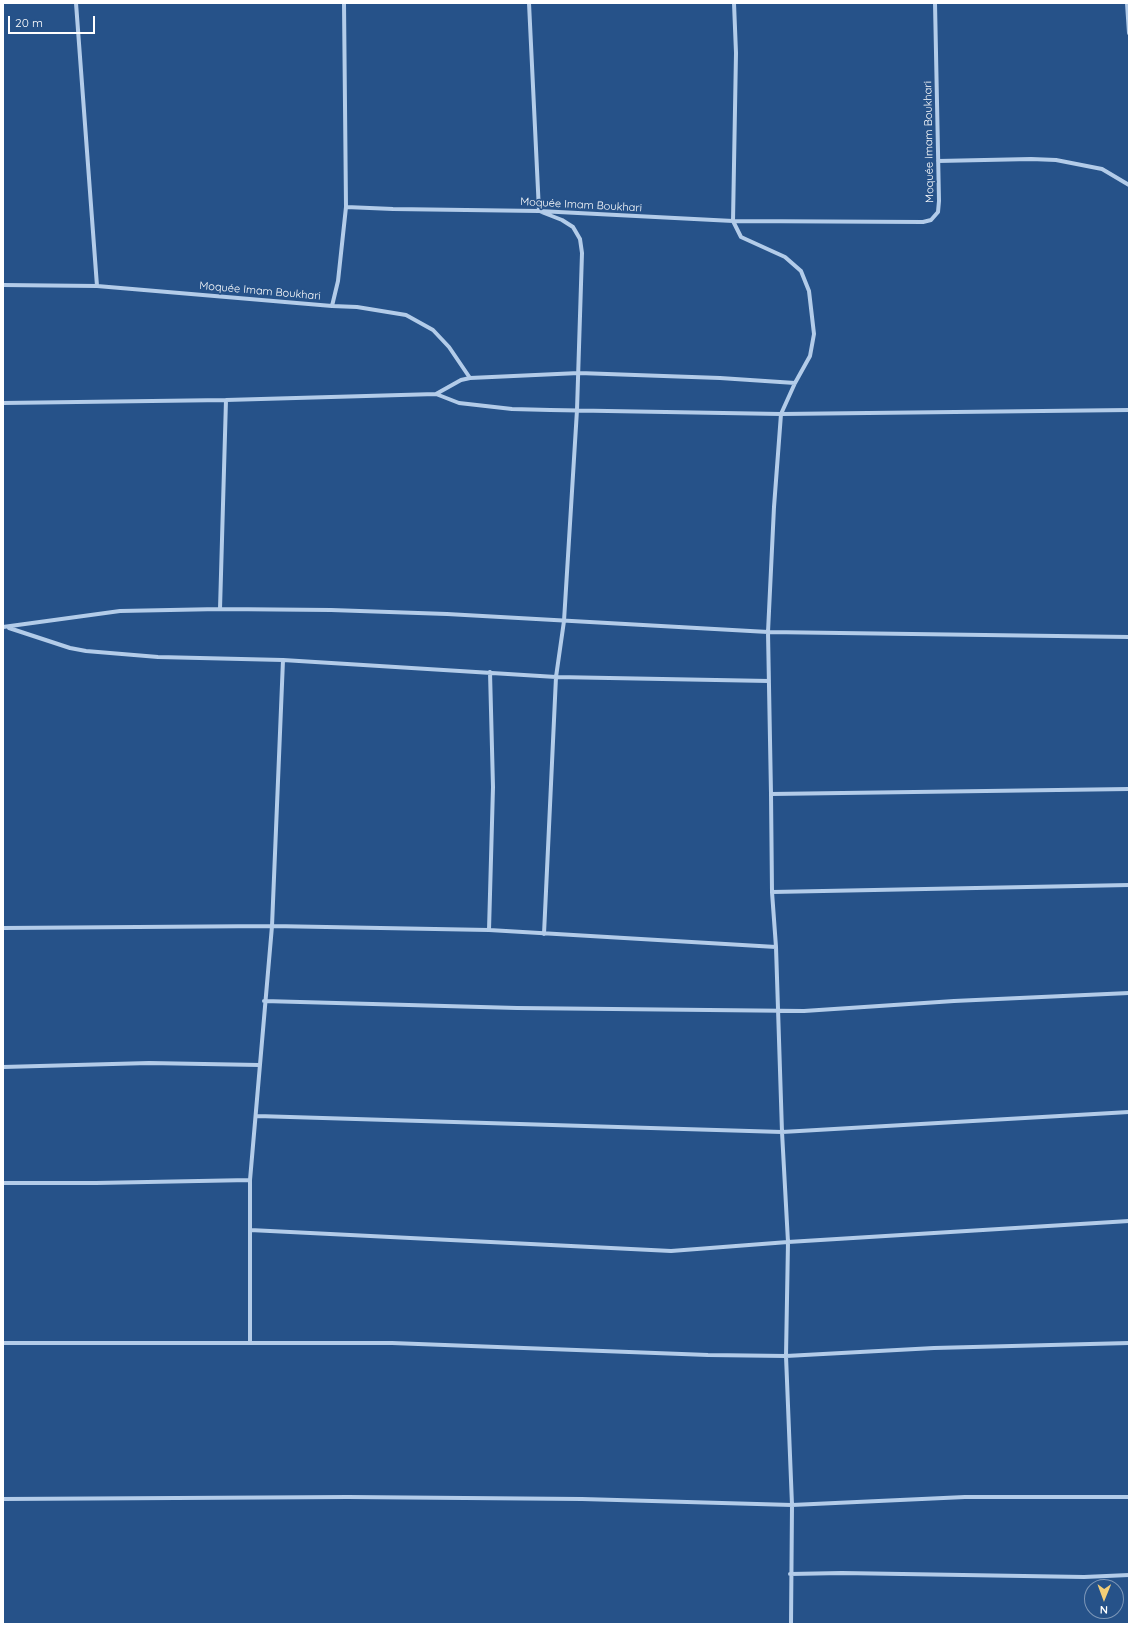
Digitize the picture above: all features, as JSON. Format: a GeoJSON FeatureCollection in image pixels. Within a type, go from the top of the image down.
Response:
{"type":"FeatureCollection","features":[{"type":"Feature","properties":{"kind":"street"},"geometry":{"type":"LineString","coordinates":[[76,3],[97,286]]}},
{"type":"Feature","properties":{"kind":"street"},"geometry":{"type":"LineString","coordinates":[[344,3],[346,207]]}},
{"type":"Feature","properties":{"kind":"street"},"geometry":{"type":"LineString","coordinates":[[529,3],[539,211],[573,226],[580,239],[582,253],[577,410],[564,621],[556,677],[544,934]]}},
{"type":"Feature","properties":{"kind":"street"},"geometry":{"type":"LineString","coordinates":[[734,3],[736,53],[733,221],[741,237],[785,257],[801,271],[809,291],[814,334],[810,356],[795,383],[781,414],[774,507],[768,632],[772,794],[772,892],[776,947],[782,1132],[788,1242],[786,1356],[792,1505],[790,1574],[791,1624]]}},
{"type":"Feature","properties":{"kind":"street","name":"Moquée Imam Boukhari"},"geometry":{"type":"LineString","coordinates":[[3,285],[97,286],[332,306],[338,281],[346,207],[393,210],[539,211],[733,221],[923,222],[931,220],[938,212],[935,3]]}},
{"type":"Feature","properties":{"kind":"street"},"geometry":{"type":"LineString","coordinates":[[1127,3],[1129,33]]}},
{"type":"Feature","properties":{"kind":"street"},"geometry":{"type":"LineString","coordinates":[[938,161],[1031,159],[1056,160],[1102,170],[1129,186]]}},
{"type":"Feature","properties":{"kind":"street"},"geometry":{"type":"LineString","coordinates":[[1129,179],[1129,186]]}},
{"type":"Feature","properties":{"kind":"street"},"geometry":{"type":"LineString","coordinates":[[332,306],[357,307],[406,315],[433,330],[448,347],[470,378]]}},
{"type":"Feature","properties":{"kind":"street"},"geometry":{"type":"LineString","coordinates":[[436,394],[461,380],[470,378],[579,373],[720,378],[795,383]]}},
{"type":"Feature","properties":{"kind":"street"},"geometry":{"type":"LineString","coordinates":[[3,403],[226,400],[436,394],[459,403],[478,406],[577,410],[781,414],[1129,410]]}},
{"type":"Feature","properties":{"kind":"street"},"geometry":{"type":"LineString","coordinates":[[220,609],[226,400]]}},
{"type":"Feature","properties":{"kind":"street"},"geometry":{"type":"LineString","coordinates":[[5,627],[120,611],[220,609],[331,610],[447,614],[768,632],[1129,637]]}},
{"type":"Feature","properties":{"kind":"street"},"geometry":{"type":"LineString","coordinates":[[5,627],[70,648],[86,651],[158,657],[283,660],[556,677],[769,681]]}},
{"type":"Feature","properties":{"kind":"street"},"geometry":{"type":"LineString","coordinates":[[250,1342],[250,1180],[257,1116],[264,1001],[272,926],[283,660]]}},
{"type":"Feature","properties":{"kind":"street"},"geometry":{"type":"LineString","coordinates":[[489,930],[493,787],[490,672]]}},
{"type":"Feature","properties":{"kind":"street"},"geometry":{"type":"LineString","coordinates":[[772,794],[1129,789]]}},
{"type":"Feature","properties":{"kind":"street"},"geometry":{"type":"LineString","coordinates":[[772,892],[1129,885]]}},
{"type":"Feature","properties":{"kind":"street"},"geometry":{"type":"LineString","coordinates":[[3,928],[272,926],[489,930],[776,947]]}},
{"type":"Feature","properties":{"kind":"street"},"geometry":{"type":"LineString","coordinates":[[264,1001],[509,1008],[804,1011],[1129,993]]}},
{"type":"Feature","properties":{"kind":"street"},"geometry":{"type":"LineString","coordinates":[[3,1067],[149,1063],[260,1065]]}},
{"type":"Feature","properties":{"kind":"street"},"geometry":{"type":"LineString","coordinates":[[257,1116],[782,1132],[1129,1112]]}},
{"type":"Feature","properties":{"kind":"street"},"geometry":{"type":"LineString","coordinates":[[3,1183],[250,1180]]}},
{"type":"Feature","properties":{"kind":"street"},"geometry":{"type":"LineString","coordinates":[[250,1230],[671,1251],[788,1242],[1129,1221]]}},
{"type":"Feature","properties":{"kind":"street"},"geometry":{"type":"LineString","coordinates":[[3,1343],[392,1343],[708,1355],[786,1356],[934,1348],[1129,1343]]}},
{"type":"Feature","properties":{"kind":"street"},"geometry":{"type":"LineString","coordinates":[[3,1499],[348,1497],[582,1499],[792,1505],[965,1497],[1129,1497]]}},
{"type":"Feature","properties":{"kind":"street"},"geometry":{"type":"LineString","coordinates":[[790,1574],[842,1573],[1084,1577],[1129,1575]]}}]}
